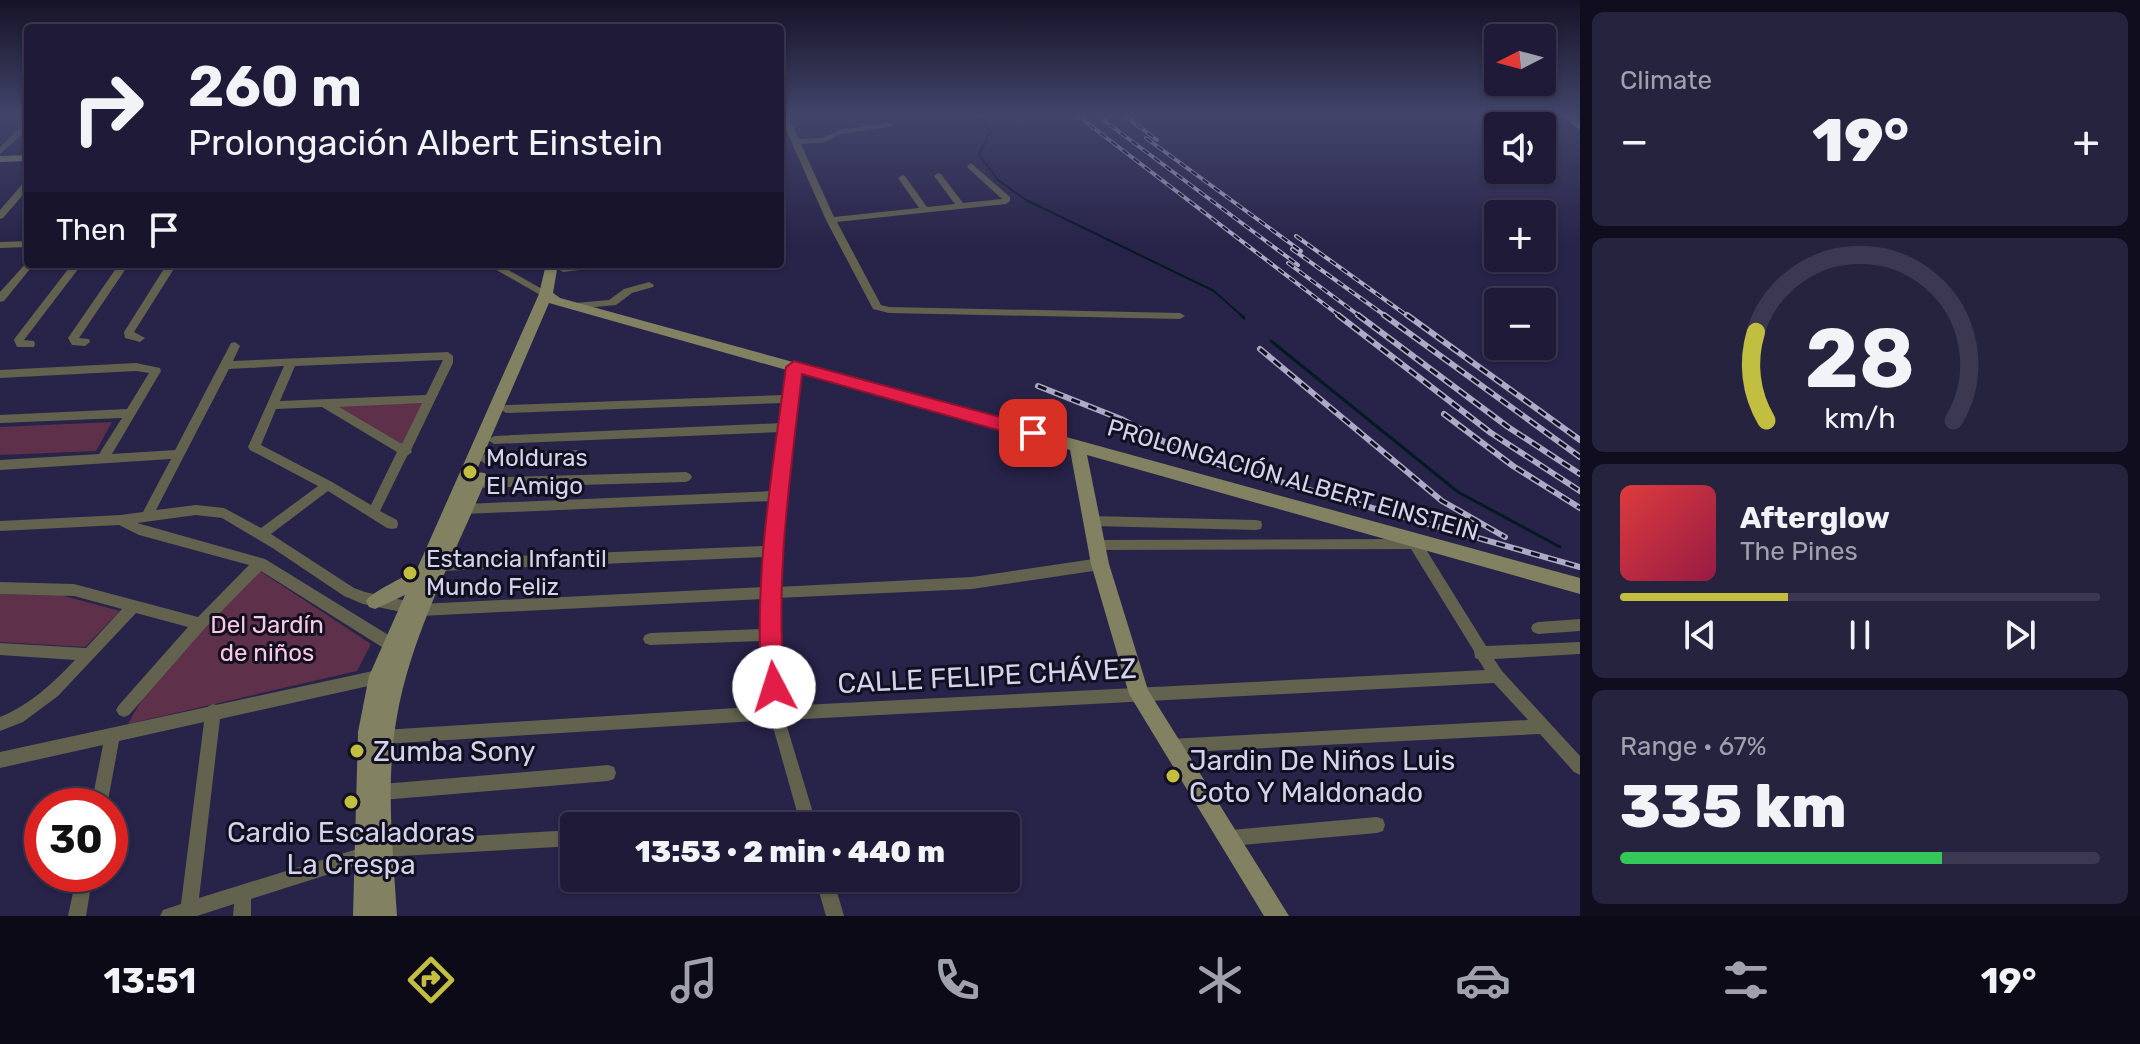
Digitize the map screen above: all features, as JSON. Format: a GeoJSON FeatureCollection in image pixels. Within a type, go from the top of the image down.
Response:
{"type":"FeatureCollection","features":[{"type":"Feature","properties":{"kind":"main road"},"geometry":{"type":"LineString","coordinates":[[375,601],[434,568],[465,509],[494,440],[550,298],[558,268]]}},
{"type":"Feature","properties":{"kind":"main road"},"geometry":{"type":"LineString","coordinates":[[385,916],[374,851],[368,732],[415,609],[550,298]]}},
{"type":"Feature","properties":{"kind":"main road","name":"PROLONGACIÓN ALBERT EINSTEIN"},"geometry":{"type":"LineString","coordinates":[[550,298],[1580,586]]}},
{"type":"Feature","properties":{"kind":"main road"},"geometry":{"type":"LineString","coordinates":[[1077,445],[1098,555],[1139,694],[1277,916]]}},
{"type":"Feature","properties":{"kind":"main road"},"geometry":{"type":"LineString","coordinates":[[365,916],[382,792],[383,737],[393,662]]}},
{"type":"Feature","properties":{"kind":"street"},"geometry":{"type":"LineString","coordinates":[[804,159],[831,220],[877,307],[889,310],[1180,316]]}},
{"type":"Feature","properties":{"kind":"street"},"geometry":{"type":"LineString","coordinates":[[831,220],[1006,201],[1006,197],[971,166]]}},
{"type":"Feature","properties":{"kind":"street"},"geometry":{"type":"LineString","coordinates":[[938,176],[961,206]]}},
{"type":"Feature","properties":{"kind":"street"},"geometry":{"type":"LineString","coordinates":[[902,178],[925,210]]}},
{"type":"Feature","properties":{"kind":"street"},"geometry":{"type":"LineString","coordinates":[[0,216],[24,188]]}},
{"type":"Feature","properties":{"kind":"street"},"geometry":{"type":"LineString","coordinates":[[0,245],[24,244]]}},
{"type":"Feature","properties":{"kind":"street"},"geometry":{"type":"LineString","coordinates":[[0,299],[26,268]]}},
{"type":"Feature","properties":{"kind":"street"},"geometry":{"type":"LineString","coordinates":[[30,344],[21,344],[19,340],[74,268]]}},
{"type":"Feature","properties":{"kind":"street"},"geometry":{"type":"LineString","coordinates":[[85,342],[76,342],[73,338],[121,268]]}},
{"type":"Feature","properties":{"kind":"street"},"geometry":{"type":"LineString","coordinates":[[140,338],[129,336],[129,332],[169,268]]}},
{"type":"Feature","properties":{"kind":"street","name":"PROLONGACIÓN ALBERT EINSTEIN"},"geometry":{"type":"LineString","coordinates":[[498,268],[550,298]]}},
{"type":"Feature","properties":{"kind":"street"},"geometry":{"type":"LineString","coordinates":[[575,306],[612,303],[628,291],[649,285]]}},
{"type":"Feature","properties":{"kind":"street"},"geometry":{"type":"LineString","coordinates":[[139,530],[235,346]]}},
{"type":"Feature","properties":{"kind":"street"},"geometry":{"type":"LineString","coordinates":[[224,365],[438,354],[449,358],[406,452],[374,511]]}},
{"type":"Feature","properties":{"kind":"street"},"geometry":{"type":"LineString","coordinates":[[291,362],[254,447],[328,485],[392,524]]}},
{"type":"Feature","properties":{"kind":"street"},"geometry":{"type":"LineString","coordinates":[[794,367],[772,551],[769,635],[776,713],[805,812]]}},
{"type":"Feature","properties":{"kind":"street"},"geometry":{"type":"LineString","coordinates":[[0,374],[151,368],[156,371],[102,460]]}},
{"type":"Feature","properties":{"kind":"street"},"geometry":{"type":"LineString","coordinates":[[273,405],[431,399]]}},
{"type":"Feature","properties":{"kind":"street"},"geometry":{"type":"LineString","coordinates":[[506,409],[791,399]]}},
{"type":"Feature","properties":{"kind":"street"},"geometry":{"type":"LineString","coordinates":[[326,404],[406,452]]}},
{"type":"Feature","properties":{"kind":"street"},"geometry":{"type":"LineString","coordinates":[[0,419],[131,413]]}},
{"type":"Feature","properties":{"kind":"street"},"geometry":{"type":"LineString","coordinates":[[494,440],[789,427]]}},
{"type":"Feature","properties":{"kind":"street"},"geometry":{"type":"LineString","coordinates":[[0,465],[178,454]]}},
{"type":"Feature","properties":{"kind":"street"},"geometry":{"type":"LineString","coordinates":[[485,459],[578,454]]}},
{"type":"Feature","properties":{"kind":"street"},"geometry":{"type":"LineString","coordinates":[[476,483],[686,477]]}},
{"type":"Feature","properties":{"kind":"street"},"geometry":{"type":"LineString","coordinates":[[262,534],[328,485]]}},
{"type":"Feature","properties":{"kind":"street"},"geometry":{"type":"LineString","coordinates":[[465,509],[780,496]]}},
{"type":"Feature","properties":{"kind":"street"},"geometry":{"type":"LineString","coordinates":[[0,526],[121,520],[148,514],[211,510],[224,513],[262,534],[349,592],[415,609],[972,583],[1098,555],[1412,541],[1497,676],[1580,767]]}},
{"type":"Feature","properties":{"kind":"street"},"geometry":{"type":"LineString","coordinates":[[121,520],[139,530],[260,563],[285,576],[393,662]]}},
{"type":"Feature","properties":{"kind":"street"},"geometry":{"type":"LineString","coordinates":[[1091,521],[1256,525]]}},
{"type":"Feature","properties":{"kind":"street"},"geometry":{"type":"LineString","coordinates":[[434,568],[772,551]]}},
{"type":"Feature","properties":{"kind":"street"},"geometry":{"type":"LineString","coordinates":[[285,576],[301,562]]}},
{"type":"Feature","properties":{"kind":"street"},"geometry":{"type":"LineString","coordinates":[[124,710],[200,624],[260,563]]}},
{"type":"Feature","properties":{"kind":"street"},"geometry":{"type":"LineString","coordinates":[[0,588],[74,590],[200,624]]}},
{"type":"Feature","properties":{"kind":"street"},"geometry":{"type":"LineString","coordinates":[[0,724],[14,721],[37,707],[133,606]]}},
{"type":"Feature","properties":{"kind":"street"},"geometry":{"type":"LineString","coordinates":[[1538,628],[1580,625]]}},
{"type":"Feature","properties":{"kind":"street"},"geometry":{"type":"LineString","coordinates":[[650,639],[769,635]]}},
{"type":"Feature","properties":{"kind":"street"},"geometry":{"type":"LineString","coordinates":[[1480,653],[1580,648]]}},
{"type":"Feature","properties":{"kind":"street"},"geometry":{"type":"LineString","coordinates":[[0,649],[86,654]]}},
{"type":"Feature","properties":{"kind":"street"},"geometry":{"type":"LineString","coordinates":[[0,760],[213,711],[393,662]]}},
{"type":"Feature","properties":{"kind":"street","name":"CALLE FELIPE CHÁVEZ"},"geometry":{"type":"LineString","coordinates":[[383,737],[776,713],[1497,676]]}},
{"type":"Feature","properties":{"kind":"street"},"geometry":{"type":"LineString","coordinates":[[189,909],[213,711]]}},
{"type":"Feature","properties":{"kind":"street"},"geometry":{"type":"LineString","coordinates":[[1170,746],[1541,727]]}},
{"type":"Feature","properties":{"kind":"street"},"geometry":{"type":"LineString","coordinates":[[102,788],[113,734]]}},
{"type":"Feature","properties":{"kind":"street"},"geometry":{"type":"LineString","coordinates":[[382,792],[608,773]]}},
{"type":"Feature","properties":{"kind":"street"},"geometry":{"type":"LineString","coordinates":[[1231,838],[1377,825]]}},
{"type":"Feature","properties":{"kind":"street"},"geometry":{"type":"LineString","coordinates":[[169,916],[374,851],[560,839]]}},
{"type":"Feature","properties":{"kind":"street"},"geometry":{"type":"LineString","coordinates":[[77,916],[82,892]]}},
{"type":"Feature","properties":{"kind":"street"},"geometry":{"type":"LineString","coordinates":[[828,892],[835,916]]}},
{"type":"Feature","properties":{"kind":"street"},"geometry":{"type":"LineString","coordinates":[[242,916],[243,893]]}},
{"type":"Feature","properties":{"kind":"green space"},"geometry":{"type":"Polygon","coordinates":[[[427,401],[404,447],[338,407],[427,401]]]}},
{"type":"Feature","properties":{"kind":"green space"},"geometry":{"type":"Polygon","coordinates":[[[112,422],[96,451],[0,455],[0,427],[112,422]]]}},
{"type":"Feature","properties":{"kind":"green space","name":"Del Jardín de niños"},"geometry":{"type":"Polygon","coordinates":[[[260,571],[371,644],[357,671],[128,724],[171,663],[260,571]]]}},
{"type":"Feature","properties":{"kind":"green space"},"geometry":{"type":"Polygon","coordinates":[[[0,594],[61,595],[120,611],[85,647],[0,642],[0,594]]]}},
{"type":"Feature","properties":{"kind":"waterway"},"geometry":{"type":"LineString","coordinates":[[982,159],[998,180],[1026,200],[1214,291],[1243,317]]}},
{"type":"Feature","properties":{"kind":"waterway"},"geometry":{"type":"LineString","coordinates":[[1271,341],[1458,492],[1560,547]]}},
{"type":"Feature","properties":{"kind":"railway"},"geometry":{"type":"LineString","coordinates":[[1134,159],[1341,317]]}},
{"type":"Feature","properties":{"kind":"railway"},"geometry":{"type":"LineString","coordinates":[[1155,159],[1298,265]]}},
{"type":"Feature","properties":{"kind":"railway"},"geometry":{"type":"LineString","coordinates":[[1174,159],[1301,251]]}},
{"type":"Feature","properties":{"kind":"railway"},"geometry":{"type":"LineString","coordinates":[[1296,236],[1409,317]]}},
{"type":"Feature","properties":{"kind":"railway"},"geometry":{"type":"LineString","coordinates":[[1292,249],[1387,317]]}},
{"type":"Feature","properties":{"kind":"railway"},"geometry":{"type":"LineString","coordinates":[[1288,263],[1361,317]]}},
{"type":"Feature","properties":{"kind":"railway"},"geometry":{"type":"LineString","coordinates":[[1338,315],[1491,433],[1580,491]]}},
{"type":"Feature","properties":{"kind":"railway"},"geometry":{"type":"LineString","coordinates":[[1358,315],[1508,427],[1580,474]]}},
{"type":"Feature","properties":{"kind":"railway"},"geometry":{"type":"LineString","coordinates":[[1384,315],[1580,457]]}},
{"type":"Feature","properties":{"kind":"railway"},"geometry":{"type":"LineString","coordinates":[[1407,315],[1580,440]]}},
{"type":"Feature","properties":{"kind":"railway"},"geometry":{"type":"LineString","coordinates":[[1260,349],[1442,501],[1505,537]]}},
{"type":"Feature","properties":{"kind":"railway"},"geometry":{"type":"LineString","coordinates":[[1038,386],[1121,419],[1193,457],[1580,567]]}},
{"type":"Feature","properties":{"kind":"railway"},"geometry":{"type":"LineString","coordinates":[[1444,414],[1513,466],[1580,508]]}},
{"type":"Feature","properties":{"kind":"place","name":"Molduras El Amigo"},"geometry":{"type":"Point","coordinates":[470,472]}},
{"type":"Feature","properties":{"kind":"place","name":"Estancia Infantil Mundo Feliz"},"geometry":{"type":"Point","coordinates":[410,573]}},
{"type":"Feature","properties":{"kind":"place","name":"Zumba Sony"},"geometry":{"type":"Point","coordinates":[357,751]}},
{"type":"Feature","properties":{"kind":"place","name":"Jardin De Niños Luis Coto Y Maldonado"},"geometry":{"type":"Point","coordinates":[1173,776]}},
{"type":"Feature","properties":{"kind":"place","name":"Cardio Escaladoras La Crespa"},"geometry":{"type":"Point","coordinates":[351,802]}},
{"type":"Feature","properties":{"kind":"route"},"geometry":{"type":"LineString","coordinates":[[774,687],[769,594],[794,367],[1033,433]]}}]}
